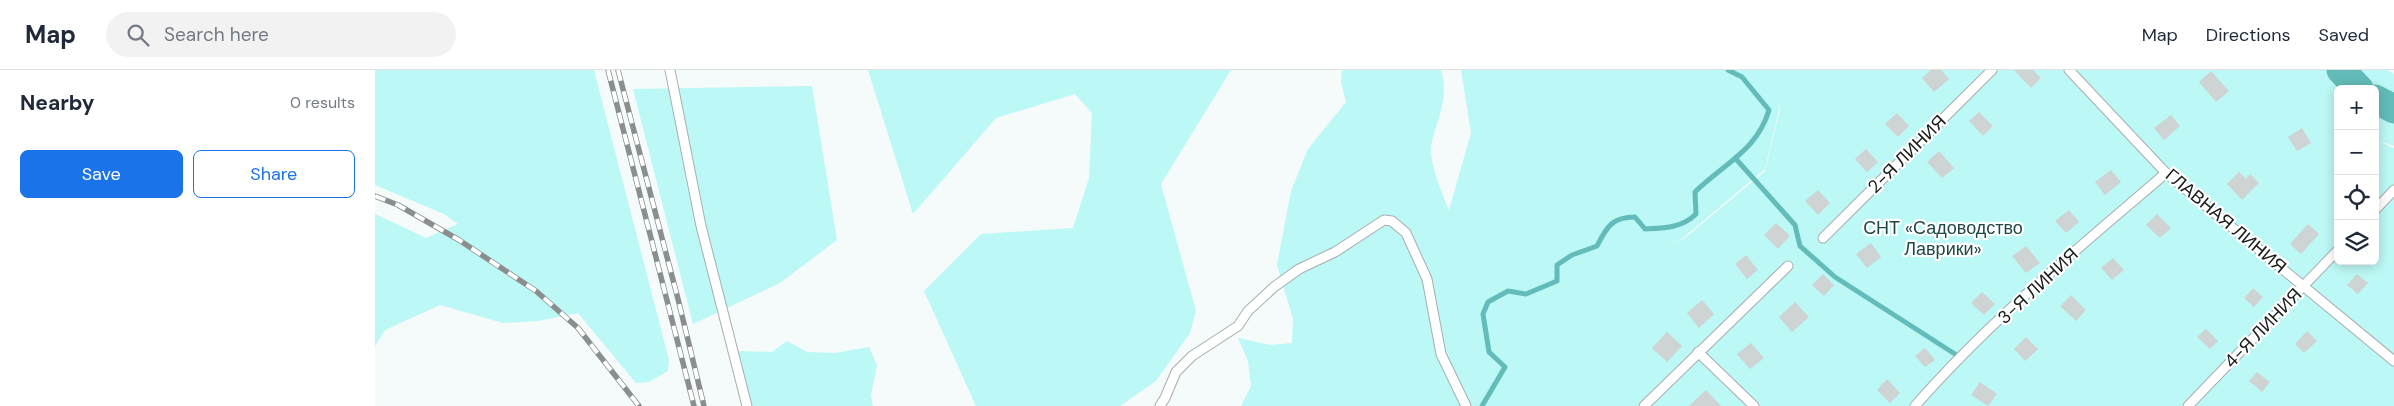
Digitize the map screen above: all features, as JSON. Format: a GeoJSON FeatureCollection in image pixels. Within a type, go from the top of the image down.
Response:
{"type":"FeatureCollection","features":[{"type":"Feature","properties":{"kind":"lane"},"geometry":{"type":"LineString","coordinates":[[670,70],[701,226],[747,406]]}},
{"type":"Feature","properties":{"kind":"lane","name":"2-Я ЛИНИЯ"},"geometry":{"type":"LineString","coordinates":[[1823,238],[1992,70]]}},
{"type":"Feature","properties":{"kind":"lane","name":"ГЛАВНАЯ ЛИНИЯ"},"geometry":{"type":"LineString","coordinates":[[2069,70],[2166,173],[2394,360]]}},
{"type":"Feature","properties":{"kind":"lane","name":"3-Я ЛИНИЯ"},"geometry":{"type":"LineString","coordinates":[[1915,406],[1945,372],[2059,266],[2166,173]]}},
{"type":"Feature","properties":{"kind":"lane"},"geometry":{"type":"LineString","coordinates":[[2379,206],[2394,190]]}},
{"type":"Feature","properties":{"kind":"lane"},"geometry":{"type":"LineString","coordinates":[[1160,406],[1176,372],[1192,356],[1211,346],[1239,326],[1248,312],[1274,287],[1299,269],[1335,252],[1384,220],[1391,221],[1406,233],[1427,279],[1441,354],[1466,406]]}},
{"type":"Feature","properties":{"kind":"lane","name":"4-Я ЛИНИЯ"},"geometry":{"type":"LineString","coordinates":[[2188,406],[2334,254]]}},
{"type":"Feature","properties":{"kind":"lane"},"geometry":{"type":"LineString","coordinates":[[1645,406],[1788,266]]}},
{"type":"Feature","properties":{"kind":"lane"},"geometry":{"type":"LineString","coordinates":[[1699,352],[1754,406]]}},
{"type":"Feature","properties":{"kind":"green space"},"geometry":{"type":"Polygon","coordinates":[[[375,70],[594,70],[669,360],[668,371],[649,382],[636,383],[578,313],[538,321],[503,323],[440,305],[385,330],[375,346],[375,214],[426,238],[458,224],[444,214],[375,185],[375,70]]]}},
{"type":"Feature","properties":{"kind":"green space"},"geometry":{"type":"Polygon","coordinates":[[[868,70],[1231,70],[1161,184],[1196,311],[1190,333],[1156,381],[1120,406],[976,406],[924,291],[981,234],[1073,228],[1089,178],[1092,113],[1075,94],[996,118],[913,214],[868,70]]]}},
{"type":"Feature","properties":{"kind":"green space","name":"СНТ «Садоводство Лаврики»"},"geometry":{"type":"Polygon","coordinates":[[[1342,70],[1441,70],[1444,90],[1443,100],[1433,136],[1431,153],[1437,179],[1449,210],[1471,133],[1461,70],[2387,70],[2394,74],[2394,146],[2379,141],[2379,85],[2334,85],[2334,265],[2379,265],[2379,141],[2394,148],[2394,406],[1241,406],[1251,386],[1248,361],[1238,338],[1271,345],[1292,343],[1293,319],[1277,265],[1291,191],[1308,149],[1346,102],[1341,82],[1342,70]],[[1778,103],[1779,110],[1765,169],[1683,238],[1671,243],[1685,238],[1765,171],[1780,109],[1778,103]]]}},
{"type":"Feature","properties":{"kind":"green space"},"geometry":{"type":"Polygon","coordinates":[[[812,86],[837,240],[780,283],[693,324],[633,89],[812,86]]]}},
{"type":"Feature","properties":{"kind":"green space"},"geometry":{"type":"Polygon","coordinates":[[[787,341],[807,352],[835,353],[869,347],[877,365],[871,395],[873,406],[751,406],[737,351],[772,352],[787,341]]]}},
{"type":"Feature","properties":{"kind":"building"},"geometry":{"type":"Polygon","coordinates":[[[1931,70],[1941,70],[1949,79],[1934,92],[1922,78],[1931,70]]]}},
{"type":"Feature","properties":{"kind":"building"},"geometry":{"type":"Polygon","coordinates":[[[2014,70],[2033,70],[2041,78],[2031,88],[2014,70]]]}},
{"type":"Feature","properties":{"kind":"building"},"geometry":{"type":"Polygon","coordinates":[[[2211,71],[2229,91],[2216,102],[2199,82],[2211,71]]]}},
{"type":"Feature","properties":{"kind":"building"},"geometry":{"type":"Polygon","coordinates":[[[1979,112],[1993,126],[1983,136],[1969,121],[1979,112]]]}},
{"type":"Feature","properties":{"kind":"building"},"geometry":{"type":"Polygon","coordinates":[[[1897,113],[1909,126],[1898,137],[1885,124],[1897,113]]]}},
{"type":"Feature","properties":{"kind":"building"},"geometry":{"type":"Polygon","coordinates":[[[2171,115],[2180,126],[2164,140],[2154,128],[2171,115]]]}},
{"type":"Feature","properties":{"kind":"building"},"geometry":{"type":"Polygon","coordinates":[[[2302,128],[2311,143],[2297,151],[2288,137],[2302,128]]]}},
{"type":"Feature","properties":{"kind":"building"},"geometry":{"type":"Polygon","coordinates":[[[1866,149],[1878,162],[1867,172],[1855,159],[1866,149]]]}},
{"type":"Feature","properties":{"kind":"building"},"geometry":{"type":"Polygon","coordinates":[[[1939,151],[1954,168],[1942,178],[1927,162],[1939,151]]]}},
{"type":"Feature","properties":{"kind":"building"},"geometry":{"type":"Polygon","coordinates":[[[2111,170],[2121,182],[2105,195],[2095,182],[2111,170]]]}},
{"type":"Feature","properties":{"kind":"building"},"geometry":{"type":"Polygon","coordinates":[[[2239,172],[2246,179],[2250,174],[2259,183],[2242,200],[2227,184],[2239,172]]]}},
{"type":"Feature","properties":{"kind":"building"},"geometry":{"type":"Polygon","coordinates":[[[1818,190],[1830,203],[1818,215],[1805,201],[1818,190]]]}},
{"type":"Feature","properties":{"kind":"building"},"geometry":{"type":"Polygon","coordinates":[[[2069,210],[2079,222],[2066,233],[2055,221],[2069,210]]]}},
{"type":"Feature","properties":{"kind":"building"},"geometry":{"type":"Polygon","coordinates":[[[2157,214],[2171,228],[2160,238],[2146,225],[2157,214]]]}},
{"type":"Feature","properties":{"kind":"building"},"geometry":{"type":"Polygon","coordinates":[[[1776,223],[1790,236],[1778,249],[1764,235],[1776,223]]]}},
{"type":"Feature","properties":{"kind":"building"},"geometry":{"type":"Polygon","coordinates":[[[2308,224],[2319,234],[2301,254],[2290,244],[2308,224]]]}},
{"type":"Feature","properties":{"kind":"building"},"geometry":{"type":"Polygon","coordinates":[[[1871,243],[1881,257],[1867,268],[1856,254],[1871,243]]]}},
{"type":"Feature","properties":{"kind":"building"},"geometry":{"type":"Polygon","coordinates":[[[2026,246],[2040,263],[2026,273],[2012,256],[2026,246]]]}},
{"type":"Feature","properties":{"kind":"building"},"geometry":{"type":"Polygon","coordinates":[[[1746,255],[1758,270],[1747,279],[1735,264],[1746,255]]]}},
{"type":"Feature","properties":{"kind":"building"},"geometry":{"type":"Polygon","coordinates":[[[2113,258],[2124,270],[2112,280],[2101,268],[2113,258]]]}},
{"type":"Feature","properties":{"kind":"building"},"geometry":{"type":"Polygon","coordinates":[[[1823,274],[1834,285],[1824,296],[1812,285],[1823,274]]]}},
{"type":"Feature","properties":{"kind":"building"},"geometry":{"type":"Polygon","coordinates":[[[2357,274],[2368,283],[2358,294],[2347,285],[2357,274]]]}},
{"type":"Feature","properties":{"kind":"building"},"geometry":{"type":"Polygon","coordinates":[[[2253,288],[2263,297],[2254,307],[2244,298],[2253,288]]]}},
{"type":"Feature","properties":{"kind":"building"},"geometry":{"type":"Polygon","coordinates":[[[1982,292],[1995,304],[1984,315],[1971,303],[1982,292]]]}},
{"type":"Feature","properties":{"kind":"building"},"geometry":{"type":"Polygon","coordinates":[[[2071,295],[2086,310],[2076,321],[2060,306],[2071,295]]]}},
{"type":"Feature","properties":{"kind":"building"},"geometry":{"type":"Polygon","coordinates":[[[1702,300],[1714,314],[1699,328],[1687,313],[1702,300]]]}},
{"type":"Feature","properties":{"kind":"building"},"geometry":{"type":"Polygon","coordinates":[[[1795,302],[1809,317],[1792,332],[1779,317],[1795,302]]]}},
{"type":"Feature","properties":{"kind":"building"},"geometry":{"type":"Polygon","coordinates":[[[2206,329],[2218,341],[2210,349],[2197,337],[2206,329]]]}},
{"type":"Feature","properties":{"kind":"building"},"geometry":{"type":"Polygon","coordinates":[[[2307,331],[2317,341],[2304,353],[2295,344],[2307,331]]]}},
{"type":"Feature","properties":{"kind":"building"},"geometry":{"type":"Polygon","coordinates":[[[1667,332],[1682,346],[1667,362],[1652,348],[1667,332]]]}},
{"type":"Feature","properties":{"kind":"building"},"geometry":{"type":"Polygon","coordinates":[[[2026,337],[2038,349],[2025,361],[2014,349],[2026,337]]]}},
{"type":"Feature","properties":{"kind":"building"},"geometry":{"type":"Polygon","coordinates":[[[1751,343],[1764,358],[1750,369],[1737,354],[1751,343]]]}},
{"type":"Feature","properties":{"kind":"building"},"geometry":{"type":"Polygon","coordinates":[[[1925,348],[1935,360],[1925,367],[1915,356],[1925,348]]]}},
{"type":"Feature","properties":{"kind":"building"},"geometry":{"type":"Polygon","coordinates":[[[2257,372],[2270,382],[2262,392],[2249,381],[2257,372]]]}},
{"type":"Feature","properties":{"kind":"building"},"geometry":{"type":"Polygon","coordinates":[[[1887,379],[1900,393],[1890,403],[1877,390],[1887,379]]]}},
{"type":"Feature","properties":{"kind":"building"},"geometry":{"type":"Polygon","coordinates":[[[1980,382],[1997,394],[1988,406],[1971,395],[1980,382]]]}},
{"type":"Feature","properties":{"kind":"building"},"geometry":{"type":"Polygon","coordinates":[[[1706,390],[1721,406],[1689,406],[1706,390]]]}},
{"type":"Feature","properties":{"kind":"waterway"},"geometry":{"type":"LineString","coordinates":[[1482,406],[1505,367],[1489,352],[1483,314],[1488,302],[1508,291],[1526,294],[1557,281],[1557,265],[1572,255],[1597,246],[1604,233],[1616,221],[1627,217],[1635,217],[1645,229],[1679,225],[1691,219],[1696,214],[1695,192],[1748,147],[1764,124],[1769,110],[1742,77],[1728,70]]}},
{"type":"Feature","properties":{"kind":"waterway"},"geometry":{"type":"LineString","coordinates":[[2341,70],[2355,85]]}},
{"type":"Feature","properties":{"kind":"waterway"},"geometry":{"type":"LineString","coordinates":[[2379,101],[2394,109]]}},
{"type":"Feature","properties":{"kind":"waterway"},"geometry":{"type":"LineString","coordinates":[[1736,159],[1795,225],[1800,246],[1835,277],[1958,356]]}},
{"type":"Feature","properties":{"kind":"railway"},"geometry":{"type":"LineString","coordinates":[[608,70],[694,406]]}},
{"type":"Feature","properties":{"kind":"railway"},"geometry":{"type":"LineString","coordinates":[[618,70],[704,406]]}},
{"type":"Feature","properties":{"kind":"railway"},"geometry":{"type":"LineString","coordinates":[[375,196],[398,205],[459,240],[536,291],[578,328],[639,406]]}}]}
